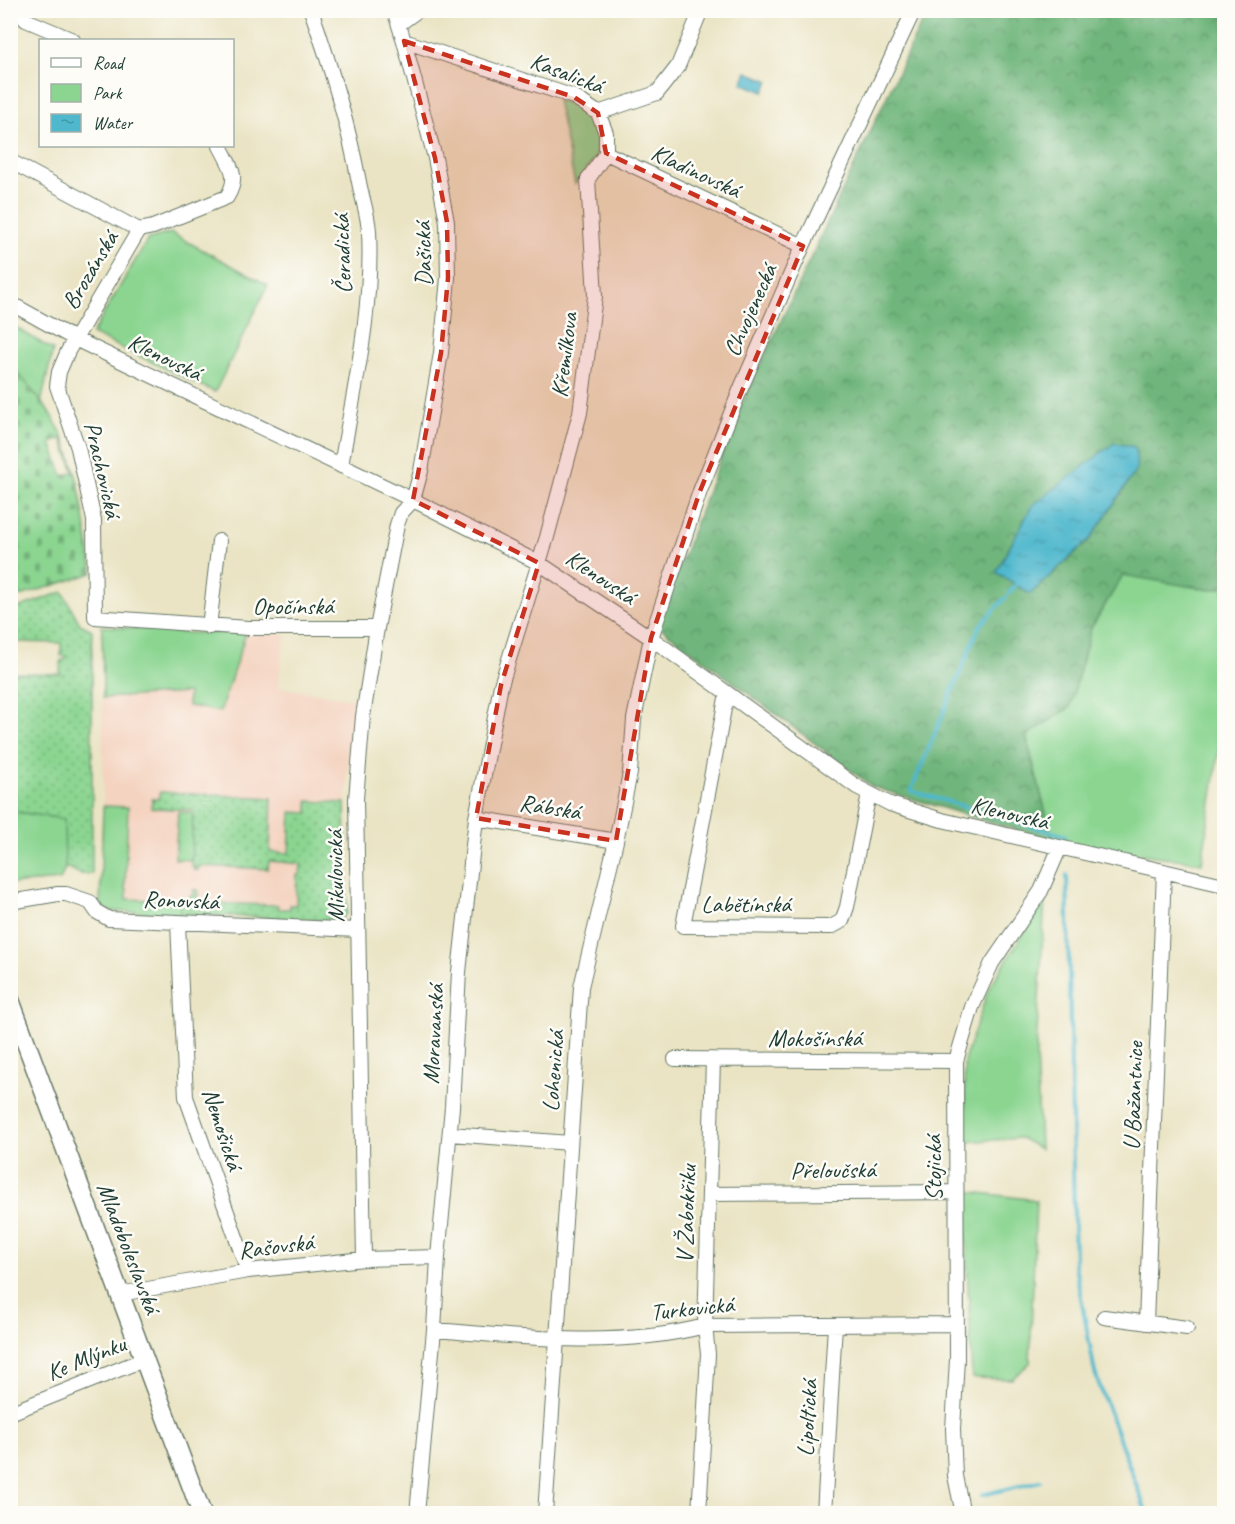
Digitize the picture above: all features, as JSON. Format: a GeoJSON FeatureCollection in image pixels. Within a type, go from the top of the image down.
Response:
{"type":"FeatureCollection","features":[{"type":"Feature","properties":{"kind":"main road","name":"Mladoboleslavská"},"geometry":{"type":"LineString","coordinates":[[10,1000],[202,1514]]}},
{"type":"Feature","properties":{"kind":"street"},"geometry":{"type":"LineString","coordinates":[[16,10],[26,20],[71,39]]}},
{"type":"Feature","properties":{"kind":"street","name":"Čeradická"},"geometry":{"type":"LineString","coordinates":[[311,10],[330,66],[355,159],[369,229],[369,282],[362,347],[341,466]]}},
{"type":"Feature","properties":{"kind":"street"},"geometry":{"type":"LineString","coordinates":[[396,17],[418,10]]}},
{"type":"Feature","properties":{"kind":"street","name":"Kasalická"},"geometry":{"type":"LineString","coordinates":[[404,41],[574,97],[598,114],[657,93],[678,66],[701,10]]}},
{"type":"Feature","properties":{"kind":"street","name":"Chvojenecká"},"geometry":{"type":"LineString","coordinates":[[651,638],[700,491],[744,382],[803,246],[914,10]]}},
{"type":"Feature","properties":{"kind":"street","name":"Dašická"},"geometry":{"type":"LineString","coordinates":[[396,17],[435,158],[447,222],[448,278],[441,353],[421,471],[413,500]]}},
{"type":"Feature","properties":{"kind":"street"},"geometry":{"type":"LineString","coordinates":[[598,114],[606,133],[606,153]]}},
{"type":"Feature","properties":{"kind":"street","name":"Brozánská"},"geometry":{"type":"LineString","coordinates":[[75,339],[139,230],[153,227],[227,197],[234,181],[232,170],[220,147]]}},
{"type":"Feature","properties":{"kind":"street","name":"Kladinovská"},"geometry":{"type":"LineString","coordinates":[[606,153],[803,246]]}},
{"type":"Feature","properties":{"kind":"street","name":"Křemílkova"},"geometry":{"type":"LineString","coordinates":[[539,563],[580,413],[595,296],[588,179],[606,153]]}},
{"type":"Feature","properties":{"kind":"street"},"geometry":{"type":"LineString","coordinates":[[10,161],[139,230]]}},
{"type":"Feature","properties":{"kind":"street","name":"Klenovská"},"geometry":{"type":"LineString","coordinates":[[10,303],[75,339],[413,500],[539,563],[651,638],[869,793],[910,811],[1224,885]]}},
{"type":"Feature","properties":{"kind":"street","name":"Prachovická"},"geometry":{"type":"LineString","coordinates":[[75,339],[59,372],[57,386],[78,448],[94,520],[95,617]]}},
{"type":"Feature","properties":{"kind":"street","name":"Mikulovická"},"geometry":{"type":"LineString","coordinates":[[364,1259],[356,799],[363,716],[377,628],[397,525],[401,513],[413,500]]}},
{"type":"Feature","properties":{"kind":"street"},"geometry":{"type":"LineString","coordinates":[[209,627],[219,541]]}},
{"type":"Feature","properties":{"kind":"street","name":"Moravanská"},"geometry":{"type":"LineString","coordinates":[[417,1514],[450,1134],[459,972],[476,818],[501,685],[539,563]]}},
{"type":"Feature","properties":{"kind":"street","name":"Opočínská"},"geometry":{"type":"LineString","coordinates":[[95,617],[209,627],[377,628]]}},
{"type":"Feature","properties":{"kind":"street","name":"Lohenická"},"geometry":{"type":"LineString","coordinates":[[546,1514],[581,987],[630,773],[634,719],[651,638]]}},
{"type":"Feature","properties":{"kind":"street","name":"Labětínská"},"geometry":{"type":"LineString","coordinates":[[727,693],[683,926],[831,927],[842,921],[847,908],[869,793]]}},
{"type":"Feature","properties":{"kind":"street","name":"Rábská"},"geometry":{"type":"LineString","coordinates":[[476,818],[616,840]]}},
{"type":"Feature","properties":{"kind":"street","name":"Stojická"},"geometry":{"type":"LineString","coordinates":[[963,1514],[955,1476],[953,1429],[957,1359],[956,1061],[972,1007],[992,963],[1041,891],[1060,847]]}},
{"type":"Feature","properties":{"kind":"street","name":"U Bažantnice"},"geometry":{"type":"LineString","coordinates":[[1146,1323],[1164,871]]}},
{"type":"Feature","properties":{"kind":"street","name":"Ronovská"},"geometry":{"type":"LineString","coordinates":[[10,902],[66,894],[90,902],[97,912],[109,919],[358,930]]}},
{"type":"Feature","properties":{"kind":"street","name":"Nemošická"},"geometry":{"type":"LineString","coordinates":[[178,923],[186,1098],[248,1271]]}},
{"type":"Feature","properties":{"kind":"street","name":"Mokošínská"},"geometry":{"type":"LineString","coordinates":[[675,1059],[956,1061]]}},
{"type":"Feature","properties":{"kind":"street","name":"V Žabokřiku"},"geometry":{"type":"LineString","coordinates":[[699,1514],[708,1354],[705,1326],[713,1060]]}},
{"type":"Feature","properties":{"kind":"street"},"geometry":{"type":"LineString","coordinates":[[450,1134],[570,1143]]}},
{"type":"Feature","properties":{"kind":"street","name":"Přeloučská"},"geometry":{"type":"LineString","coordinates":[[710,1194],[956,1192]]}},
{"type":"Feature","properties":{"kind":"street","name":"Rašovská"},"geometry":{"type":"LineString","coordinates":[[120,1293],[248,1271],[364,1259],[438,1257]]}},
{"type":"Feature","properties":{"kind":"street"},"geometry":{"type":"LineString","coordinates":[[1104,1317],[1187,1328]]}},
{"type":"Feature","properties":{"kind":"street","name":"Turkovická"},"geometry":{"type":"LineString","coordinates":[[434,1330],[558,1339],[612,1340],[705,1326],[956,1324]]}},
{"type":"Feature","properties":{"kind":"street","name":"Lipoltická"},"geometry":{"type":"LineString","coordinates":[[824,1514],[835,1325]]}},
{"type":"Feature","properties":{"kind":"street","name":"Ke Mlýnku"},"geometry":{"type":"LineString","coordinates":[[10,1413],[145,1359]]}},
{"type":"Feature","properties":{"kind":"highlighted area"},"geometry":{"type":"Polygon","coordinates":[[[404,41],[574,97],[598,113],[606,153],[803,246],[700,491],[651,638],[616,841],[476,818],[501,685],[539,563],[413,500],[441,353],[448,278],[447,222],[435,158],[404,41]]]}},
{"type":"Feature","properties":{"kind":"shaded area"},"geometry":{"type":"Polygon","coordinates":[[[102,626],[190,633],[285,634],[278,687],[354,699],[345,813],[347,913],[339,921],[105,911],[100,903],[103,806],[102,626]]]}},
{"type":"Feature","properties":{"kind":"green space"},"geometry":{"type":"Polygon","coordinates":[[[927,11],[1224,11],[1224,587],[1211,590],[1123,575],[1091,628],[1070,707],[1026,736],[1053,841],[873,787],[657,625],[738,412],[927,11]],[[1137,469],[997,572],[1030,594],[1091,538],[1137,469]]]}},
{"type":"Feature","properties":{"kind":"green space"},"geometry":{"type":"Polygon","coordinates":[[[557,100],[575,104],[590,116],[598,132],[596,158],[575,184],[557,100]]]}},
{"type":"Feature","properties":{"kind":"green space"},"geometry":{"type":"Polygon","coordinates":[[[171,233],[268,285],[215,392],[92,334],[148,239],[171,233]]]}},
{"type":"Feature","properties":{"kind":"green space"},"geometry":{"type":"Polygon","coordinates":[[[10,324],[53,350],[41,403],[11,364],[10,324]]]}},
{"type":"Feature","properties":{"kind":"green space"},"geometry":{"type":"Polygon","coordinates":[[[10,364],[53,418],[70,454],[80,494],[93,573],[11,599],[10,364]],[[62,438],[51,443],[63,476],[74,472],[62,438]]]}},
{"type":"Feature","properties":{"kind":"green space"},"geometry":{"type":"Polygon","coordinates":[[[1123,574],[1211,590],[1224,587],[1224,716],[1202,863],[1053,841],[1026,736],[1070,707],[1091,628],[1123,574]]]}},
{"type":"Feature","properties":{"kind":"green space"},"geometry":{"type":"Polygon","coordinates":[[[63,592],[80,624],[92,630],[92,874],[80,874],[65,868],[64,819],[11,811],[11,673],[60,674],[61,660],[65,660],[66,656],[61,656],[61,643],[11,642],[11,610],[63,592]]]}},
{"type":"Feature","properties":{"kind":"green space"},"geometry":{"type":"Polygon","coordinates":[[[102,626],[190,633],[246,633],[220,712],[188,706],[188,693],[103,698],[102,626]]]}},
{"type":"Feature","properties":{"kind":"green space"},"geometry":{"type":"Polygon","coordinates":[[[160,792],[272,798],[270,852],[289,853],[291,812],[308,813],[308,801],[345,803],[347,913],[339,921],[181,914],[179,901],[189,901],[193,890],[198,890],[197,903],[278,905],[278,909],[290,909],[290,905],[296,905],[297,875],[300,875],[301,864],[269,861],[268,869],[199,866],[198,870],[194,870],[191,866],[193,810],[151,808],[152,799],[159,799],[160,792]]]}},
{"type":"Feature","properties":{"kind":"green space"},"geometry":{"type":"Polygon","coordinates":[[[103,806],[128,807],[125,888],[127,899],[179,901],[181,914],[105,911],[100,903],[103,806]]]}},
{"type":"Feature","properties":{"kind":"green space"},"geometry":{"type":"Polygon","coordinates":[[[11,811],[65,819],[65,868],[60,880],[11,884],[11,811]]]}},
{"type":"Feature","properties":{"kind":"green space"},"geometry":{"type":"Polygon","coordinates":[[[178,812],[196,813],[264,864],[175,859],[178,812]]]}},
{"type":"Feature","properties":{"kind":"green space"},"geometry":{"type":"Polygon","coordinates":[[[1045,899],[1036,1049],[1040,1149],[1021,1138],[966,1142],[964,1061],[989,988],[1045,899]]]}},
{"type":"Feature","properties":{"kind":"green space"},"geometry":{"type":"Polygon","coordinates":[[[964,1191],[1036,1200],[1030,1363],[1012,1379],[972,1378],[964,1191]]]}},
{"type":"Feature","properties":{"kind":"water"},"geometry":{"type":"Polygon","coordinates":[[[747,72],[769,81],[764,92],[742,83],[747,72]]]}},
{"type":"Feature","properties":{"kind":"water"},"geometry":{"type":"Polygon","coordinates":[[[1114,443],[1135,447],[1137,469],[1091,538],[1030,594],[996,572],[1032,506],[1114,443]]]}},
{"type":"Feature","properties":{"kind":"waterway"},"geometry":{"type":"LineString","coordinates":[[1009,593],[1016,585]]}},
{"type":"Feature","properties":{"kind":"waterway"},"geometry":{"type":"LineString","coordinates":[[1006,597],[979,627],[911,791],[1066,836]]}},
{"type":"Feature","properties":{"kind":"waterway"},"geometry":{"type":"LineString","coordinates":[[1067,875],[1075,1265],[1095,1373],[1147,1514]]}},
{"type":"Feature","properties":{"kind":"waterway"},"geometry":{"type":"LineString","coordinates":[[982,1495],[1040,1481]]}}]}
